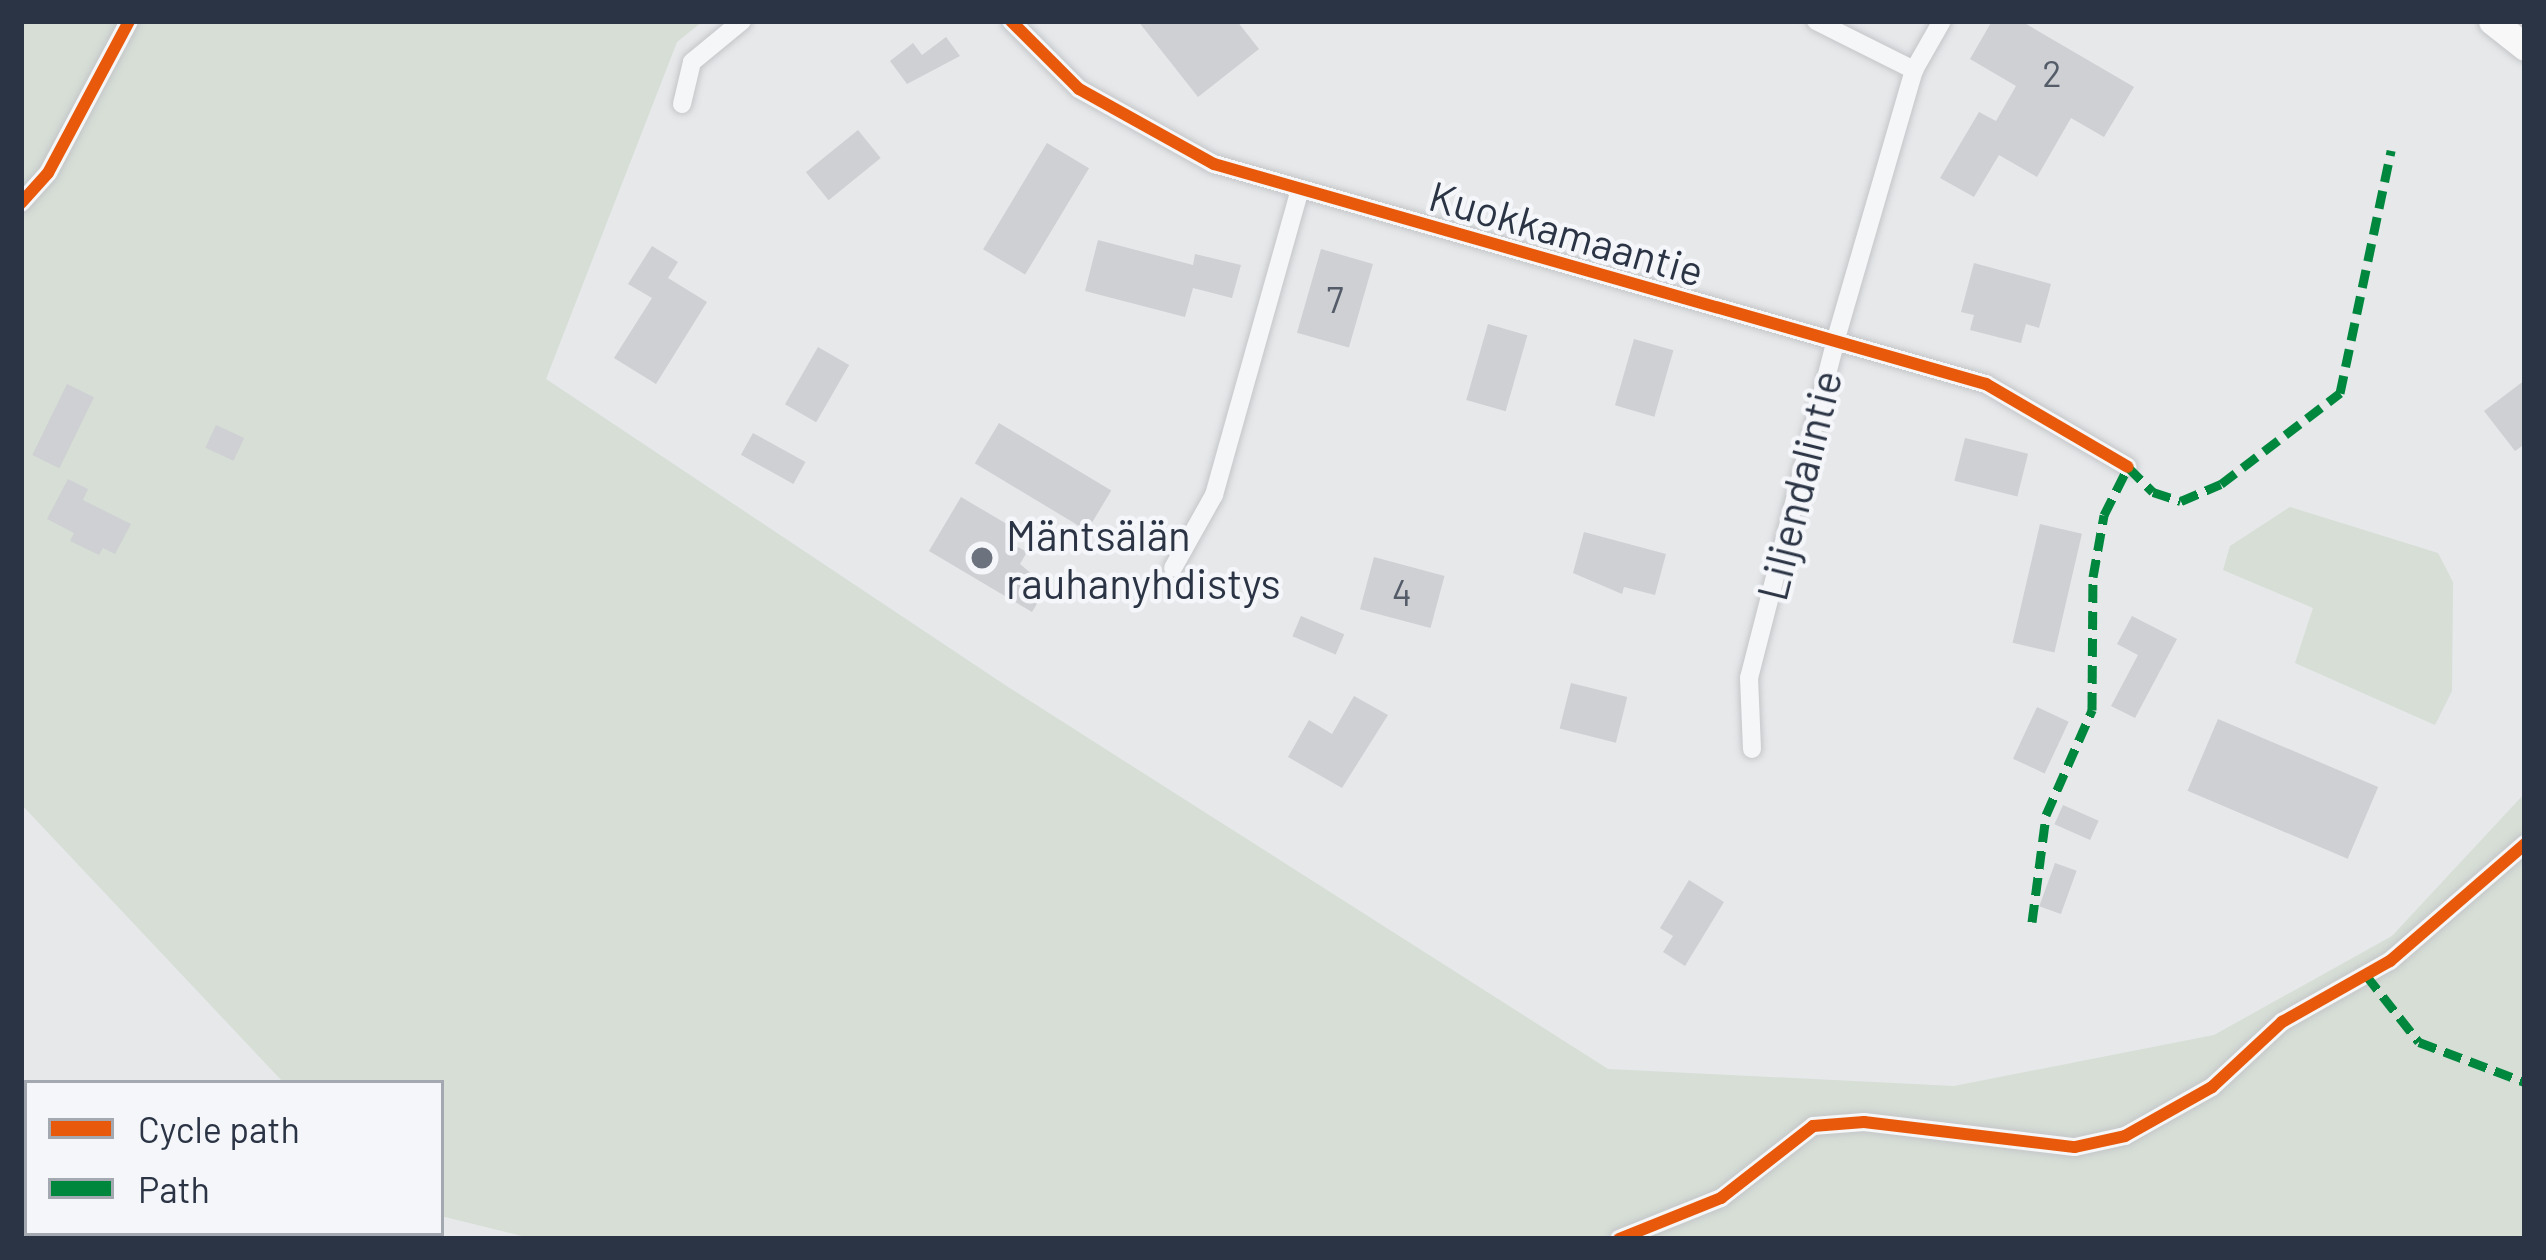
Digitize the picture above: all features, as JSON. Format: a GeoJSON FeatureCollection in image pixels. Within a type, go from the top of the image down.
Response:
{"type":"FeatureCollection","features":[{"type":"Feature","properties":{"kind":"main road"},"geometry":{"type":"LineString","coordinates":[[2492,21],[2525,47]]}},
{"type":"Feature","properties":{"kind":"street"},"geometry":{"type":"LineString","coordinates":[[21,203],[48,173],[129,21]]}},
{"type":"Feature","properties":{"kind":"street"},"geometry":{"type":"LineString","coordinates":[[682,104],[692,62],[742,21]]}},
{"type":"Feature","properties":{"kind":"street","name":"Kuokkamaantie"},"geometry":{"type":"LineString","coordinates":[[1011,21],[1079,89],[1148,132],[1299,192],[1986,384],[2128,467]]}},
{"type":"Feature","properties":{"kind":"street"},"geometry":{"type":"LineString","coordinates":[[1816,21],[1914,70]]}},
{"type":"Feature","properties":{"kind":"street","name":"Liljendalintie"},"geometry":{"type":"LineString","coordinates":[[1752,749],[1748,678],[1835,342],[1914,70],[1942,21]]}},
{"type":"Feature","properties":{"kind":"street"},"geometry":{"type":"LineString","coordinates":[[1174,568],[1214,495],[1299,192]]}},
{"type":"Feature","properties":{"kind":"street"},"geometry":{"type":"LineString","coordinates":[[1619,1239],[1721,1198],[1813,1126],[1864,1122],[2074,1148],[2126,1136],[2212,1087],[2282,1022],[2390,961],[2525,844]]}},
{"type":"Feature","properties":{"kind":"shaded area"},"geometry":{"type":"Polygon","coordinates":[[[21,21],[703,21],[677,42],[546,379],[1008,687],[1608,1069],[1954,1086],[2214,1035],[2392,936],[2525,793],[2525,1239],[534,1239],[444,1217],[444,1080],[281,1080],[21,804],[21,21]]]}},
{"type":"Feature","properties":{"kind":"shaded area"},"geometry":{"type":"Polygon","coordinates":[[[2290,507],[2438,553],[2453,582],[2452,691],[2435,725],[2295,663],[2313,608],[2223,570],[2230,546],[2290,507]]]}},
{"type":"Feature","properties":{"kind":"building"},"geometry":{"type":"Polygon","coordinates":[[[1138,21],[1237,21],[1259,49],[1198,97],[1138,21]]]}},
{"type":"Feature","properties":{"kind":"building"},"geometry":{"type":"Polygon","coordinates":[[[1992,21],[2021,21],[2134,87],[2104,137],[2071,118],[2037,177],[1999,155],[1974,197],[1940,178],[1979,112],[1996,121],[2016,86],[1970,59],[1992,21]]]}},
{"type":"Feature","properties":{"kind":"building"},"geometry":{"type":"Polygon","coordinates":[[[946,37],[960,56],[907,84],[890,61],[913,43],[922,55],[946,37]]]}},
{"type":"Feature","properties":{"kind":"building"},"geometry":{"type":"Polygon","coordinates":[[[858,130],[881,158],[829,200],[806,172],[858,130]]]}},
{"type":"Feature","properties":{"kind":"building"},"geometry":{"type":"Polygon","coordinates":[[[1047,143],[1089,168],[1025,275],[983,249],[1047,143]]]}},
{"type":"Feature","properties":{"kind":"building"},"geometry":{"type":"Polygon","coordinates":[[[1098,240],[1193,265],[1195,254],[1241,265],[1232,298],[1193,288],[1185,317],[1085,291],[1098,240]]]}},
{"type":"Feature","properties":{"kind":"building"},"geometry":{"type":"Polygon","coordinates":[[[652,246],[678,262],[668,278],[707,302],[656,384],[614,358],[652,298],[628,284],[652,246]]]}},
{"type":"Feature","properties":{"kind":"building"},"geometry":{"type":"Polygon","coordinates":[[[1321,249],[1373,264],[1349,348],[1297,333],[1321,249]]]}},
{"type":"Feature","properties":{"kind":"building"},"geometry":{"type":"Polygon","coordinates":[[[1974,263],[2051,284],[2039,328],[2026,324],[2021,343],[1970,330],[1974,315],[1961,312],[1974,263]]]}},
{"type":"Feature","properties":{"kind":"building"},"geometry":{"type":"Polygon","coordinates":[[[1488,324],[1527,335],[1506,411],[1466,400],[1488,324]]]}},
{"type":"Feature","properties":{"kind":"building"},"geometry":{"type":"Polygon","coordinates":[[[1634,339],[1673,350],[1654,417],[1615,405],[1634,339]]]}},
{"type":"Feature","properties":{"kind":"building"},"geometry":{"type":"Polygon","coordinates":[[[818,347],[849,365],[816,422],[785,404],[818,347]]]}},
{"type":"Feature","properties":{"kind":"building"},"geometry":{"type":"Polygon","coordinates":[[[2525,380],[2525,444],[2515,451],[2484,411],[2525,380]]]}},
{"type":"Feature","properties":{"kind":"building"},"geometry":{"type":"Polygon","coordinates":[[[67,384],[94,397],[59,468],[32,455],[67,384]]]}},
{"type":"Feature","properties":{"kind":"building"},"geometry":{"type":"Polygon","coordinates":[[[999,423],[1111,490],[1087,531],[975,463],[999,423]]]}},
{"type":"Feature","properties":{"kind":"building"},"geometry":{"type":"Polygon","coordinates":[[[216,425],[244,438],[234,461],[205,448],[216,425]]]}},
{"type":"Feature","properties":{"kind":"building"},"geometry":{"type":"Polygon","coordinates":[[[753,433],[805,462],[793,484],[741,455],[753,433]]]}},
{"type":"Feature","properties":{"kind":"building"},"geometry":{"type":"Polygon","coordinates":[[[1965,438],[2028,454],[2017,496],[1954,481],[1965,438]]]}},
{"type":"Feature","properties":{"kind":"building"},"geometry":{"type":"Polygon","coordinates":[[[68,479],[88,489],[83,500],[131,524],[115,554],[103,548],[99,555],[70,541],[74,533],[47,519],[68,479]]]}},
{"type":"Feature","properties":{"kind":"building","name":"Mäntsälän rauhanyhdistys"},"geometry":{"type":"Polygon","coordinates":[[[961,497],[1017,530],[1009,542],[1027,552],[1020,564],[1047,587],[1032,612],[929,551],[961,497]]]}},
{"type":"Feature","properties":{"kind":"building"},"geometry":{"type":"Polygon","coordinates":[[[2040,524],[2082,534],[2054,653],[2013,643],[2040,524]]]}},
{"type":"Feature","properties":{"kind":"building"},"geometry":{"type":"Polygon","coordinates":[[[1584,532],[1666,554],[1655,595],[1624,587],[1622,594],[1573,573],[1584,532]]]}},
{"type":"Feature","properties":{"kind":"building"},"geometry":{"type":"Polygon","coordinates":[[[1374,557],[1445,576],[1431,628],[1360,609],[1374,557]]]}},
{"type":"Feature","properties":{"kind":"building"},"geometry":{"type":"Polygon","coordinates":[[[1301,616],[1344,634],[1336,655],[1292,636],[1301,616]]]}},
{"type":"Feature","properties":{"kind":"building"},"geometry":{"type":"Polygon","coordinates":[[[2132,616],[2177,639],[2135,718],[2111,706],[2138,655],[2117,644],[2132,616]]]}},
{"type":"Feature","properties":{"kind":"building"},"geometry":{"type":"Polygon","coordinates":[[[1571,683],[1627,697],[1616,743],[1560,729],[1571,683]]]}},
{"type":"Feature","properties":{"kind":"building"},"geometry":{"type":"Polygon","coordinates":[[[1354,696],[1388,715],[1342,788],[1288,757],[1309,720],[1332,734],[1354,696]]]}},
{"type":"Feature","properties":{"kind":"building"},"geometry":{"type":"Polygon","coordinates":[[[2037,707],[2069,722],[2045,773],[2013,759],[2037,707]]]}},
{"type":"Feature","properties":{"kind":"building"},"geometry":{"type":"Polygon","coordinates":[[[2218,719],[2378,787],[2348,859],[2188,791],[2218,719]]]}},
{"type":"Feature","properties":{"kind":"building"},"geometry":{"type":"Polygon","coordinates":[[[2063,805],[2099,821],[2090,840],[2054,824],[2063,805]]]}},
{"type":"Feature","properties":{"kind":"building"},"geometry":{"type":"Polygon","coordinates":[[[2055,863],[2077,871],[2061,914],[2039,906],[2055,863]]]}},
{"type":"Feature","properties":{"kind":"building"},"geometry":{"type":"Polygon","coordinates":[[[1689,880],[1724,902],[1685,966],[1663,952],[1673,936],[1660,928],[1689,880]]]}},
{"type":"Feature","properties":{"kind":"marked path"},"geometry":{"type":"LineString","coordinates":[[2032,922],[2046,815],[2092,710],[2093,577],[2104,515],[2128,467],[2153,492],[2181,501],[2221,484],[2340,393],[2391,150]]}},
{"type":"Feature","properties":{"kind":"marked path"},"geometry":{"type":"LineString","coordinates":[[2366,975],[2419,1042],[2525,1082]]}},
{"type":"Feature","properties":{"kind":"cycle path"},"geometry":{"type":"LineString","coordinates":[[21,203],[48,173],[129,21]]}},
{"type":"Feature","properties":{"kind":"cycle path"},"geometry":{"type":"LineString","coordinates":[[1011,21],[1079,89],[1214,164],[1986,384],[2128,467]]}},
{"type":"Feature","properties":{"kind":"cycle path"},"geometry":{"type":"LineString","coordinates":[[1619,1239],[1721,1198],[1813,1126],[1864,1122],[2075,1147],[2125,1136],[2212,1087],[2282,1022],[2390,961],[2525,844]]}},
{"type":"Feature","properties":{"kind":"place","name":"Mäntsälän rauhanyhdistys"},"geometry":{"type":"Point","coordinates":[982,558]}}]}
